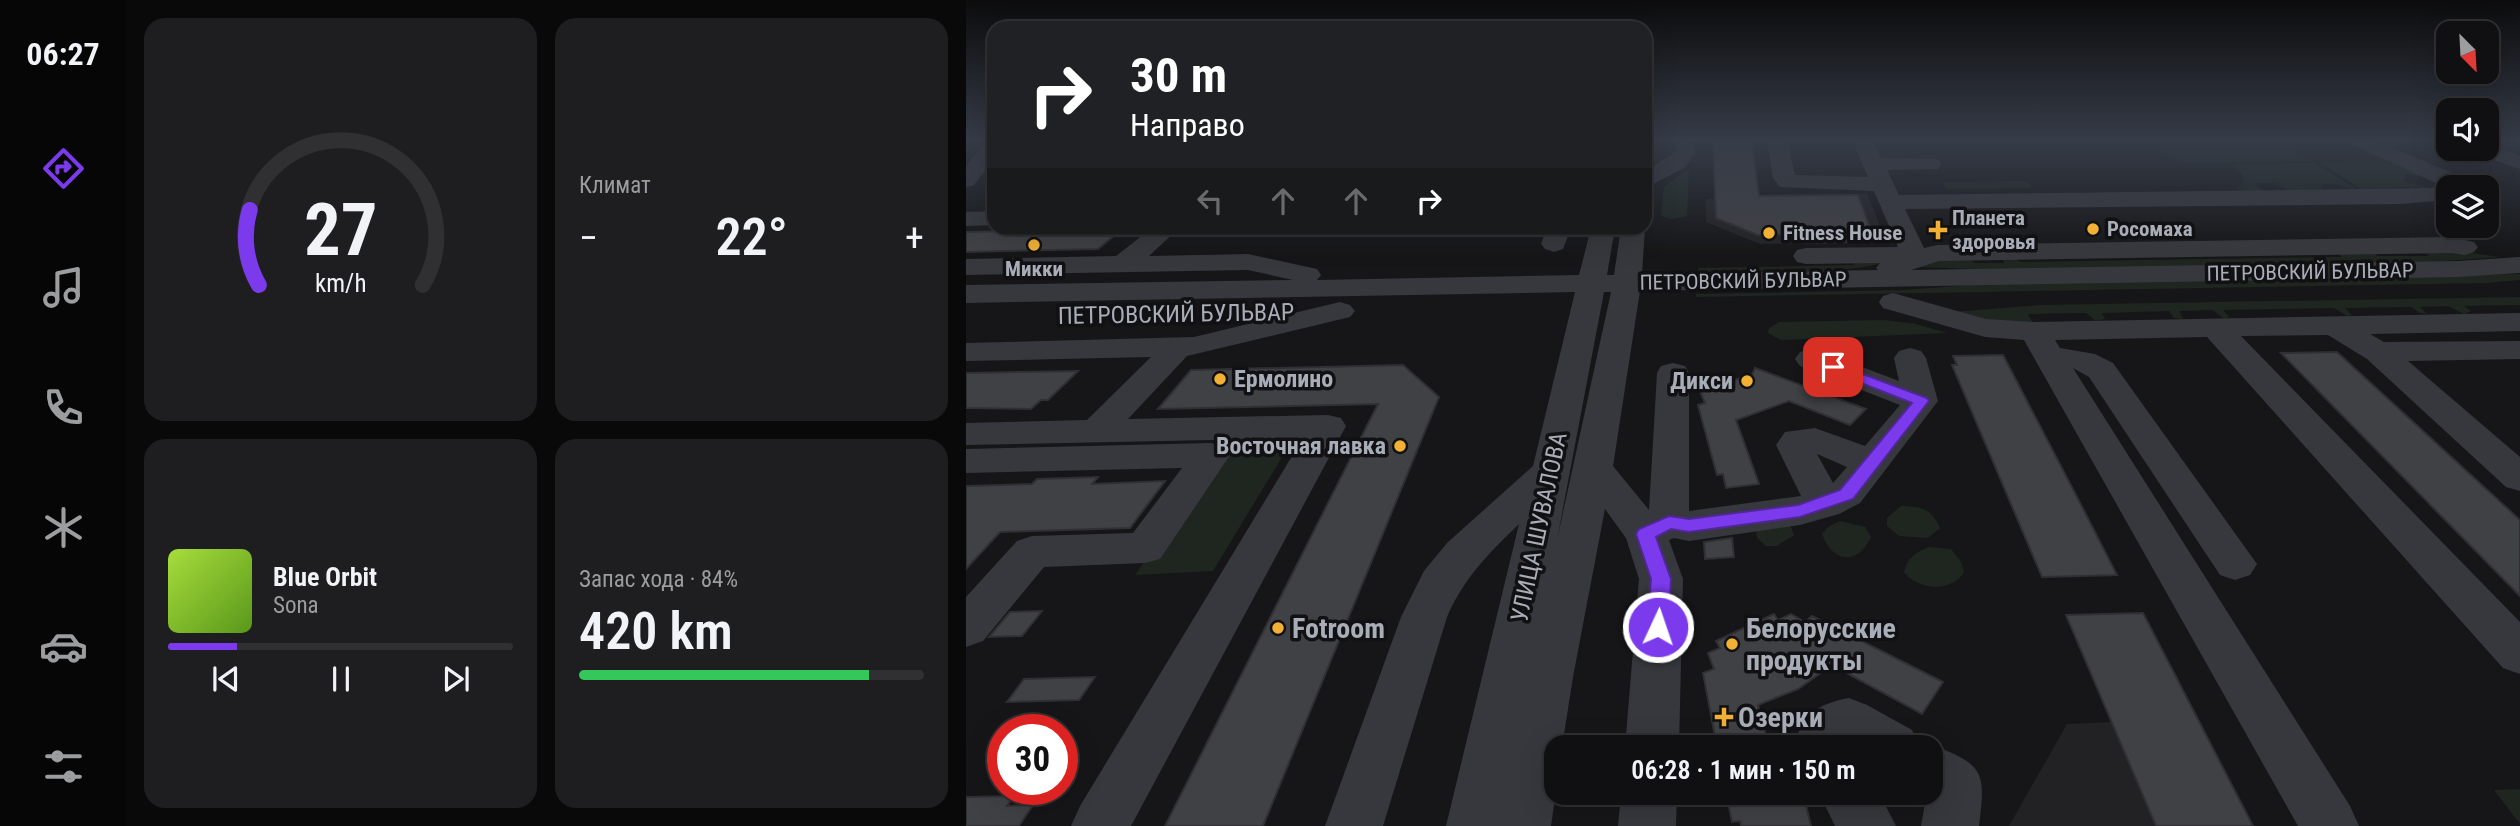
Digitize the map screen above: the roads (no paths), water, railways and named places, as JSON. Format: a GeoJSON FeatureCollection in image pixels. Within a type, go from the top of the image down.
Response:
{"type":"FeatureCollection","features":[{"type":"Feature","properties":{"kind":"street"},"geometry":{"type":"LineString","coordinates":[[1785,179],[1788,182],[1813,179]]}},
{"type":"Feature","properties":{"kind":"street"},"geometry":{"type":"LineString","coordinates":[[1880,179],[1918,255]]}},
{"type":"Feature","properties":{"kind":"street"},"geometry":{"type":"LineString","coordinates":[[2027,179],[2371,198],[2441,195],[2449,180],[2446,179]]}},
{"type":"Feature","properties":{"kind":"street"},"geometry":{"type":"LineString","coordinates":[[2371,198],[2452,245]]}},
{"type":"Feature","properties":{"kind":"street"},"geometry":{"type":"LineString","coordinates":[[966,219],[987,218]]}},
{"type":"Feature","properties":{"kind":"street"},"geometry":{"type":"LineString","coordinates":[[1122,265],[1158,235]]}},
{"type":"Feature","properties":{"kind":"street","name":"УЛИЦА ШУВАЛОВА"},"geometry":{"type":"LineString","coordinates":[[1603,235],[1607,295]]}},
{"type":"Feature","properties":{"kind":"street","name":"УЛИЦА ШУВАЛОВА"},"geometry":{"type":"LineString","coordinates":[[1522,826],[1548,677],[1573,469],[1607,295],[1630,235]]}},
{"type":"Feature","properties":{"kind":"street"},"geometry":{"type":"LineString","coordinates":[[1712,258],[2452,245],[2520,257]]}},
{"type":"Feature","properties":{"kind":"street"},"geometry":{"type":"LineString","coordinates":[[1862,279],[1918,255]]}},
{"type":"Feature","properties":{"kind":"street"},"geometry":{"type":"LineString","coordinates":[[966,267],[1248,262],[1277,267],[1346,299]]}},
{"type":"Feature","properties":{"kind":"street","name":"ПЕТРОВСКИЙ БУЛЬВАР"},"geometry":{"type":"LineString","coordinates":[[1607,295],[1862,279],[2458,269],[2520,265]]}},
{"type":"Feature","properties":{"kind":"street","name":"ПЕТРОВСКИЙ БУЛЬВАР"},"geometry":{"type":"LineString","coordinates":[[966,295],[1346,299],[1607,295],[1893,302],[2035,296],[2520,289]]}},
{"type":"Feature","properties":{"kind":"street"},"geometry":{"type":"LineString","coordinates":[[966,352],[1178,347],[1253,334],[1346,299]]}},
{"type":"Feature","properties":{"kind":"street","name":"ПЕТРОВСКИЙ БУЛЬВАР"},"geometry":{"type":"LineString","coordinates":[[966,317],[1346,299]]}},
{"type":"Feature","properties":{"kind":"street"},"geometry":{"type":"LineString","coordinates":[[1893,302],[2043,345],[2090,361],[2101,370],[2235,564],[2172,565]]}},
{"type":"Feature","properties":{"kind":"street"},"geometry":{"type":"LineString","coordinates":[[2043,345],[2215,327],[2520,322]]}},
{"type":"Feature","properties":{"kind":"street"},"geometry":{"type":"LineString","coordinates":[[2333,325],[2378,352],[2520,478]]}},
{"type":"Feature","properties":{"kind":"street"},"geometry":{"type":"LineString","coordinates":[[2215,327],[2520,654]]}},
{"type":"Feature","properties":{"kind":"street"},"geometry":{"type":"LineString","coordinates":[[2043,345],[2330,826]]}},
{"type":"Feature","properties":{"kind":"street"},"geometry":{"type":"LineString","coordinates":[[1097,431],[1178,347]]}},
{"type":"Feature","properties":{"kind":"street"},"geometry":{"type":"LineString","coordinates":[[2378,352],[2520,350]]}},
{"type":"Feature","properties":{"kind":"street"},"geometry":{"type":"LineString","coordinates":[[1910,358],[1921,401]]}},
{"type":"Feature","properties":{"kind":"street"},"geometry":{"type":"LineString","coordinates":[[1811,359],[1921,401]]}},
{"type":"Feature","properties":{"kind":"street"},"geometry":{"type":"LineString","coordinates":[[1652,735],[1661,579],[1657,528],[1673,373]]}},
{"type":"Feature","properties":{"kind":"street"},"geometry":{"type":"LineString","coordinates":[[1354,826],[1424,617],[1440,583],[1462,554],[1573,469],[1657,528],[1800,511],[1825,504],[1846,494],[1921,401]]}},
{"type":"Feature","properties":{"kind":"street"},"geometry":{"type":"LineString","coordinates":[[966,434],[1328,426],[1100,826]]}},
{"type":"Feature","properties":{"kind":"street"},"geometry":{"type":"LineString","coordinates":[[1825,504],[1794,445],[1798,440],[1815,439],[1870,462]]}},
{"type":"Feature","properties":{"kind":"street"},"geometry":{"type":"LineString","coordinates":[[966,461],[1211,454],[1144,548],[1032,552],[966,628]]}},
{"type":"Feature","properties":{"kind":"street","name":"УЛИЦА ШУВАЛОВА"},"geometry":{"type":"LineString","coordinates":[[1475,826],[1573,469]]}},
{"type":"Feature","properties":{"kind":"street"},"geometry":{"type":"LineString","coordinates":[[1824,735],[1838,723],[1849,721],[1873,735]]}},
{"type":"Feature","properties":{"kind":"street"},"geometry":{"type":"LineString","coordinates":[[1943,778],[1956,786],[1950,826]]}},
{"type":"Feature","properties":{"kind":"street"},"geometry":{"type":"LineString","coordinates":[[1647,826],[1648,805]]}},
{"type":"Feature","properties":{"kind":"street"},"geometry":{"type":"LineString","coordinates":[[1854,805],[1867,826]]}},
{"type":"Feature","properties":{"kind":"place","name":"Росомаха"},"geometry":{"type":"Point","coordinates":[2093,229]}},
{"type":"Feature","properties":{"kind":"place","name":"Планета здоровья"},"geometry":{"type":"Point","coordinates":[1938,230]}},
{"type":"Feature","properties":{"kind":"place","name":"Fitness House"},"geometry":{"type":"Point","coordinates":[1769,233]}},
{"type":"Feature","properties":{"kind":"place","name":"Микки"},"geometry":{"type":"Point","coordinates":[1034,245]}},
{"type":"Feature","properties":{"kind":"place","name":"Ермолино"},"geometry":{"type":"Point","coordinates":[1220,379]}},
{"type":"Feature","properties":{"kind":"place","name":"Дикси"},"geometry":{"type":"Point","coordinates":[1747,381]}},
{"type":"Feature","properties":{"kind":"place","name":"Восточная лавка"},"geometry":{"type":"Point","coordinates":[1400,446]}},
{"type":"Feature","properties":{"kind":"place","name":"Fotroom"},"geometry":{"type":"Point","coordinates":[1278,628]}},
{"type":"Feature","properties":{"kind":"place","name":"Белорусские продукты"},"geometry":{"type":"Point","coordinates":[1732,644]}},
{"type":"Feature","properties":{"kind":"place","name":"Озерки"},"geometry":{"type":"Point","coordinates":[1724,717]}}]}
